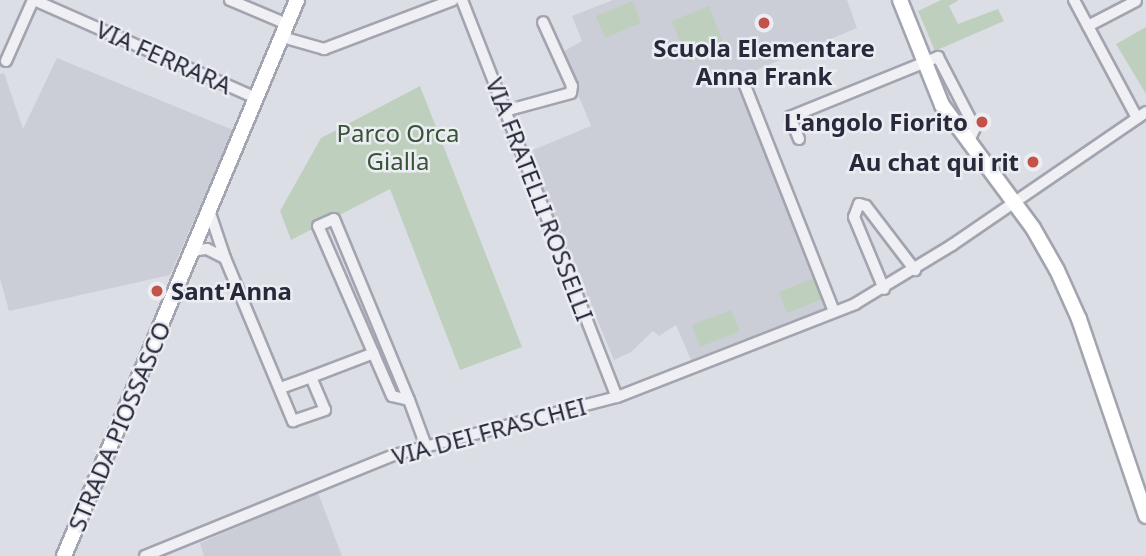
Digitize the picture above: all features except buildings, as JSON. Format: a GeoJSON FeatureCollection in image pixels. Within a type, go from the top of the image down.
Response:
{"type":"FeatureCollection","features":[{"type":"Feature","properties":{"kind":"street","name":"VIA FERRARA"},"geometry":{"type":"LineString","coordinates":[[6,61],[33,0],[256,98]]}},
{"type":"Feature","properties":{"kind":"street"},"geometry":{"type":"LineString","coordinates":[[230,0],[324,49],[453,0]]}},
{"type":"Feature","properties":{"kind":"street","name":"STRADA PIOSSASCO"},"geometry":{"type":"LineString","coordinates":[[64,556],[297,0]]}},
{"type":"Feature","properties":{"kind":"street","name":"VIA FRATELLI ROSSELLI"},"geometry":{"type":"LineString","coordinates":[[462,0],[617,397]]}},
{"type":"Feature","properties":{"kind":"street"},"geometry":{"type":"LineString","coordinates":[[900,0],[942,105],[1012,201],[1057,270],[1079,319],[1146,516]]}},
{"type":"Feature","properties":{"kind":"street"},"geometry":{"type":"LineString","coordinates":[[1074,0],[1141,115]]}},
{"type":"Feature","properties":{"kind":"street"},"geometry":{"type":"LineString","coordinates":[[1088,26],[1136,1]]}},
{"type":"Feature","properties":{"kind":"street"},"geometry":{"type":"LineString","coordinates":[[505,111],[571,93],[572,86],[543,22]]}},
{"type":"Feature","properties":{"kind":"street"},"geometry":{"type":"LineString","coordinates":[[799,139],[790,117],[923,62]]}},
{"type":"Feature","properties":{"kind":"street"},"geometry":{"type":"LineString","coordinates":[[744,83],[834,312]]}},
{"type":"Feature","properties":{"kind":"street","name":"VIA DEI FRASCHEI"},"geometry":{"type":"LineString","coordinates":[[145,556],[361,467],[426,446],[617,397],[834,312],[884,289],[915,270],[1141,115]]}},
{"type":"Feature","properties":{"kind":"street"},"geometry":{"type":"LineString","coordinates":[[884,289],[855,217],[859,204],[866,206],[915,270]]}},
{"type":"Feature","properties":{"kind":"street"},"geometry":{"type":"LineString","coordinates":[[209,210],[225,258],[293,421],[325,410],[311,377]]}},
{"type":"Feature","properties":{"kind":"street"},"geometry":{"type":"LineString","coordinates":[[409,400],[392,396],[317,226],[334,219],[409,400],[426,446]]}},
{"type":"Feature","properties":{"kind":"street"},"geometry":{"type":"LineString","coordinates":[[192,251],[207,249],[225,258]]}},
{"type":"Feature","properties":{"kind":"street"},"geometry":{"type":"LineString","coordinates":[[279,388],[374,353]]}},
{"type":"Feature","properties":{"kind":"shaded area"},"geometry":{"type":"Polygon","coordinates":[[[613,0],[847,0],[857,28],[737,78],[828,307],[691,360],[676,325],[659,336],[653,331],[631,352],[614,360],[528,152],[591,126],[561,53],[582,41],[572,16],[613,0]]]}},
{"type":"Feature","properties":{"kind":"shaded area"},"geometry":{"type":"Polygon","coordinates":[[[57,58],[233,130],[170,275],[9,311],[0,278],[0,74],[4,73],[23,129],[57,58]]]}},
{"type":"Feature","properties":{"kind":"shaded area"},"geometry":{"type":"Polygon","coordinates":[[[318,493],[342,556],[204,556],[200,543],[318,493]]]}},
{"type":"Feature","properties":{"kind":"green space"},"geometry":{"type":"Polygon","coordinates":[[[941,0],[959,0],[949,6],[958,24],[998,9],[1004,21],[935,51],[918,11],[941,0]]]}},
{"type":"Feature","properties":{"kind":"green space"},"geometry":{"type":"Polygon","coordinates":[[[633,1],[641,23],[605,38],[596,16],[633,1]]]}},
{"type":"Feature","properties":{"kind":"green space"},"geometry":{"type":"Polygon","coordinates":[[[709,6],[725,48],[688,62],[672,21],[709,6]]]}},
{"type":"Feature","properties":{"kind":"green space"},"geometry":{"type":"Polygon","coordinates":[[[1146,27],[1146,94],[1116,44],[1146,27]]]}},
{"type":"Feature","properties":{"kind":"green space","name":"Parco Orca Gialla"},"geometry":{"type":"Polygon","coordinates":[[[420,86],[522,347],[460,370],[390,189],[291,240],[280,211],[321,138],[420,86]]]}},
{"type":"Feature","properties":{"kind":"green space"},"geometry":{"type":"Polygon","coordinates":[[[814,278],[822,299],[787,313],[779,292],[814,278]]]}},
{"type":"Feature","properties":{"kind":"green space"},"geometry":{"type":"Polygon","coordinates":[[[731,310],[740,331],[700,347],[692,325],[731,310]]]}},
{"type":"Feature","properties":{"kind":"place","name":"Scuola Elementare Anna Frank"},"geometry":{"type":"Point","coordinates":[764,23]}},
{"type":"Feature","properties":{"kind":"place","name":"L'angolo Fiorito"},"geometry":{"type":"Point","coordinates":[982,122]}},
{"type":"Feature","properties":{"kind":"place","name":"Au chat qui rit"},"geometry":{"type":"Point","coordinates":[1033,162]}},
{"type":"Feature","properties":{"kind":"place","name":"Sant'Anna"},"geometry":{"type":"Point","coordinates":[157,291]}}]}
